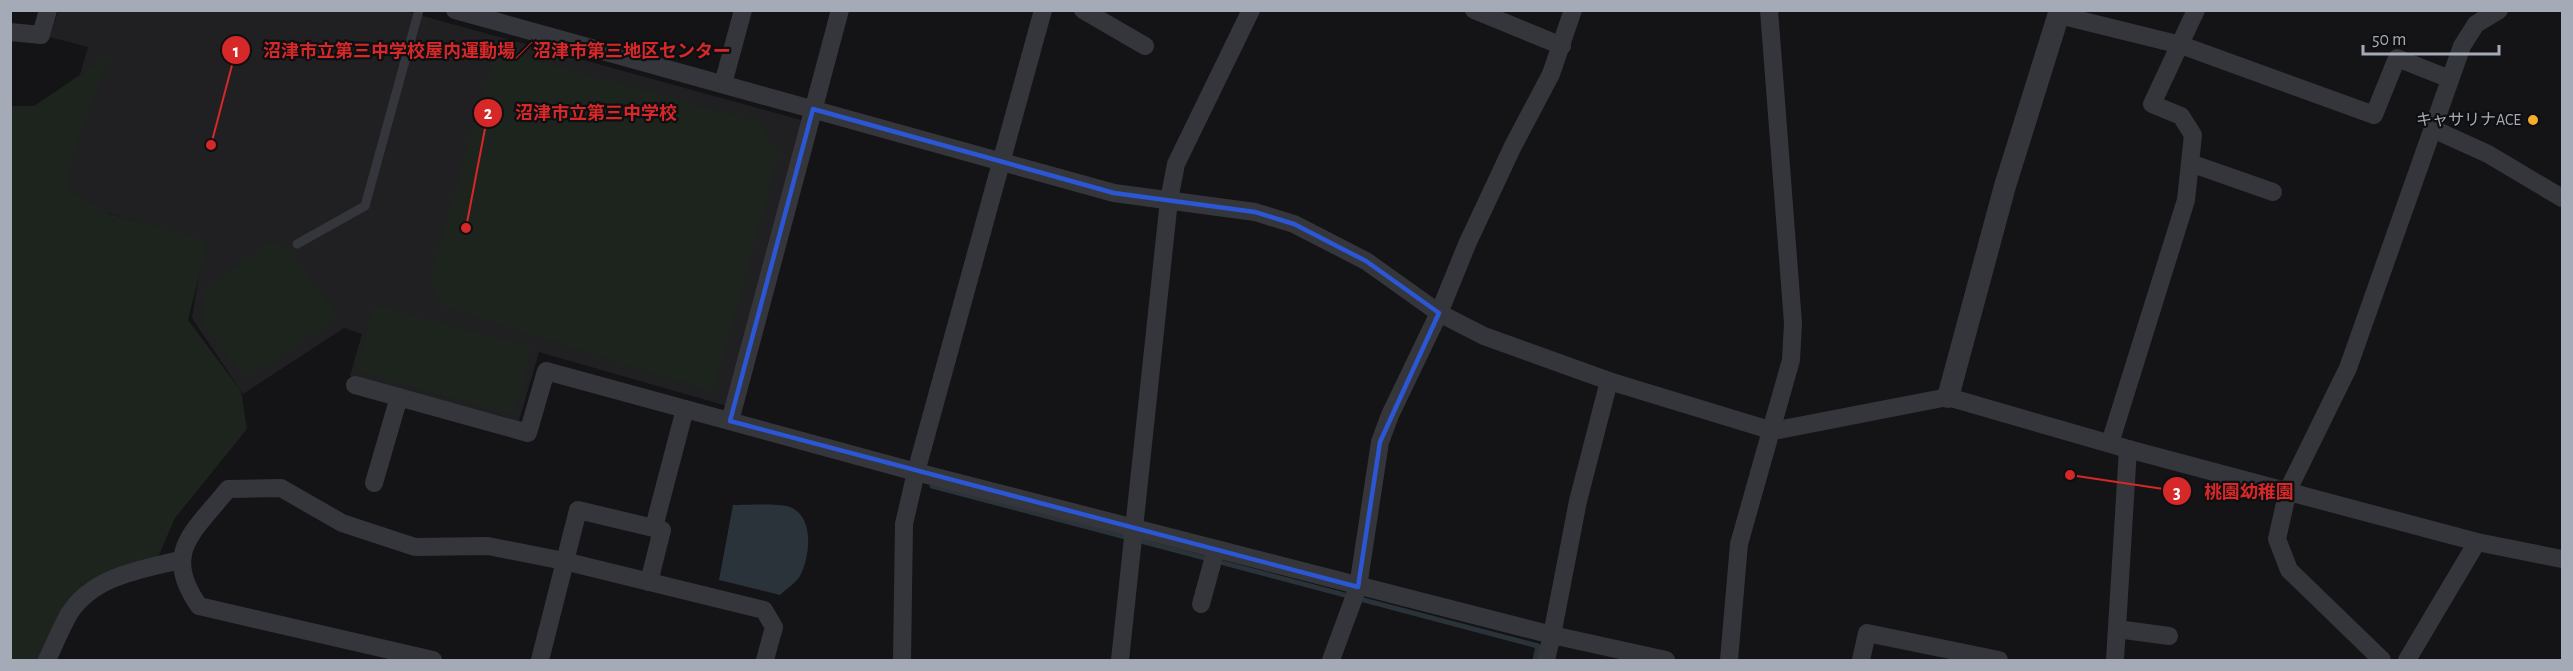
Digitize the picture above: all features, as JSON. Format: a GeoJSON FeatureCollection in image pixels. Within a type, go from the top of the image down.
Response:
{"type":"FeatureCollection","features":[{"type":"Feature","properties":{"kind":"street"},"geometry":{"type":"LineString","coordinates":[[10,32],[41,35],[48,10]]}},
{"type":"Feature","properties":{"kind":"street"},"geometry":{"type":"LineString","coordinates":[[455,10],[1114,193],[1255,212],[1294,224],[1366,261],[1439,313],[1484,336],[1609,381],[1773,431],[1948,397],[2128,449],[2477,542],[2562,559]]}},
{"type":"Feature","properties":{"kind":"street"},"geometry":{"type":"LineString","coordinates":[[723,84],[743,10]]}},
{"type":"Feature","properties":{"kind":"street"},"geometry":{"type":"LineString","coordinates":[[730,421],[840,10]]}},
{"type":"Feature","properties":{"kind":"street"},"geometry":{"type":"LineString","coordinates":[[902,660],[903,524],[1042,10]]}},
{"type":"Feature","properties":{"kind":"street"},"geometry":{"type":"LineString","coordinates":[[1083,10],[1145,46]]}},
{"type":"Feature","properties":{"kind":"street"},"geometry":{"type":"LineString","coordinates":[[1120,660],[1169,200],[1176,164],[1251,10]]}},
{"type":"Feature","properties":{"kind":"street"},"geometry":{"type":"LineString","coordinates":[[1474,10],[1562,46]]}},
{"type":"Feature","properties":{"kind":"street"},"geometry":{"type":"LineString","coordinates":[[1331,660],[1358,587],[1380,442],[1390,415],[1439,313],[1468,242],[1562,46],[1573,10]]}},
{"type":"Feature","properties":{"kind":"street"},"geometry":{"type":"LineString","coordinates":[[1729,660],[1739,544],[1773,431],[1791,360],[1793,301],[1769,10]]}},
{"type":"Feature","properties":{"kind":"street"},"geometry":{"type":"LineString","coordinates":[[2110,444],[2186,200],[2193,135],[2181,116],[2152,104],[2196,10]]}},
{"type":"Feature","properties":{"kind":"street"},"geometry":{"type":"LineString","coordinates":[[2382,660],[2289,570],[2277,539],[2288,490],[2348,368],[2472,17],[2499,10]]}},
{"type":"Feature","properties":{"kind":"street"},"geometry":{"type":"LineString","coordinates":[[1948,397],[2005,186],[2059,13],[2181,45],[2374,115],[2397,58],[2450,79]]}},
{"type":"Feature","properties":{"kind":"street"},"geometry":{"type":"LineString","coordinates":[[2433,129],[2488,154],[2562,198]]}},
{"type":"Feature","properties":{"kind":"street"},"geometry":{"type":"LineString","coordinates":[[2190,163],[2273,192]]}},
{"type":"Feature","properties":{"kind":"street"},"geometry":{"type":"LineString","coordinates":[[355,385],[528,433],[546,371],[916,472],[1358,587],[1552,635],[1666,660]]}},
{"type":"Feature","properties":{"kind":"street"},"geometry":{"type":"LineString","coordinates":[[1546,660],[1578,501],[1609,381]]}},
{"type":"Feature","properties":{"kind":"street"},"geometry":{"type":"LineString","coordinates":[[374,483],[399,397]]}},
{"type":"Feature","properties":{"kind":"street"},"geometry":{"type":"LineString","coordinates":[[654,527],[685,409]]}},
{"type":"Feature","properties":{"kind":"street"},"geometry":{"type":"LineString","coordinates":[[2115,660],[2128,449]]}},
{"type":"Feature","properties":{"kind":"street"},"geometry":{"type":"LineString","coordinates":[[433,660],[199,606],[184,585],[180,560],[187,541],[228,489],[282,488],[342,523],[415,547],[488,546],[564,561],[764,610],[774,627],[765,660]]}},
{"type":"Feature","properties":{"kind":"street"},"geometry":{"type":"LineString","coordinates":[[540,660],[578,510],[662,530],[649,582]]}},
{"type":"Feature","properties":{"kind":"street"},"geometry":{"type":"LineString","coordinates":[[2407,660],[2477,542]]}},
{"type":"Feature","properties":{"kind":"street"},"geometry":{"type":"LineString","coordinates":[[1201,604],[1216,549]]}},
{"type":"Feature","properties":{"kind":"street"},"geometry":{"type":"LineString","coordinates":[[47,660],[70,613],[92,588],[131,572],[180,560]]}},
{"type":"Feature","properties":{"kind":"street"},"geometry":{"type":"LineString","coordinates":[[2117,629],[2169,636]]}},
{"type":"Feature","properties":{"kind":"street"},"geometry":{"type":"LineString","coordinates":[[1862,660],[1868,633],[1999,660]]}},
{"type":"Feature","properties":{"kind":"lane"},"geometry":{"type":"LineString","coordinates":[[297,244],[365,206],[418,10]]}},
{"type":"Feature","properties":{"kind":"highlighted area"},"geometry":{"type":"Polygon","coordinates":[[[813,109],[1114,193],[1255,212],[1294,224],[1366,261],[1439,313],[1380,442],[1358,587],[730,421],[813,109]]]}},
{"type":"Feature","properties":{"kind":"shaded area"},"geometry":{"type":"Polygon","coordinates":[[[58,11],[405,11],[805,121],[727,406],[539,352],[519,421],[350,376],[362,334],[344,328],[243,394],[192,318],[205,242],[45,194],[88,47],[50,37],[58,11]]]}},
{"type":"Feature","properties":{"kind":"shaded area"},"geometry":{"type":"Polygon","coordinates":[[[111,54],[78,139],[66,189],[110,214],[208,241],[188,320],[241,391],[247,429],[175,518],[154,566],[92,588],[47,660],[11,660],[11,106],[34,106],[111,54]]]}},
{"type":"Feature","properties":{"kind":"shaded area"},"geometry":{"type":"Polygon","coordinates":[[[513,54],[758,122],[779,155],[713,392],[442,306],[430,280],[492,62],[513,54]]]}},
{"type":"Feature","properties":{"kind":"shaded area"},"geometry":{"type":"Polygon","coordinates":[[[268,242],[289,248],[338,317],[245,379],[203,324],[206,290],[268,242]]]}},
{"type":"Feature","properties":{"kind":"shaded area"},"geometry":{"type":"Polygon","coordinates":[[[374,305],[532,347],[514,415],[356,372],[374,305]]]}},
{"type":"Feature","properties":{"kind":"shaded area"},"geometry":{"type":"Polygon","coordinates":[[[733,505],[785,506],[798,512],[804,519],[808,538],[806,559],[798,579],[780,595],[719,580],[733,505]]]}},
{"type":"Feature","properties":{"kind":"waterway"},"geometry":{"type":"LineString","coordinates":[[932,486],[1538,646],[1535,660]]}},
{"type":"Feature","properties":{"kind":"place","name":"キャサリナACE"},"geometry":{"type":"Point","coordinates":[2533,120]}},
{"type":"Feature","properties":{"kind":"place","name":"沼津市立第三中学校屋内運動場／沼津市第三地区センター"},"geometry":{"type":"Point","coordinates":[211,145]}},
{"type":"Feature","properties":{"kind":"place","name":"沼津市立第三中学校"},"geometry":{"type":"Point","coordinates":[466,228]}},
{"type":"Feature","properties":{"kind":"place","name":"桃園幼稚園"},"geometry":{"type":"Point","coordinates":[2070,475]}}]}
